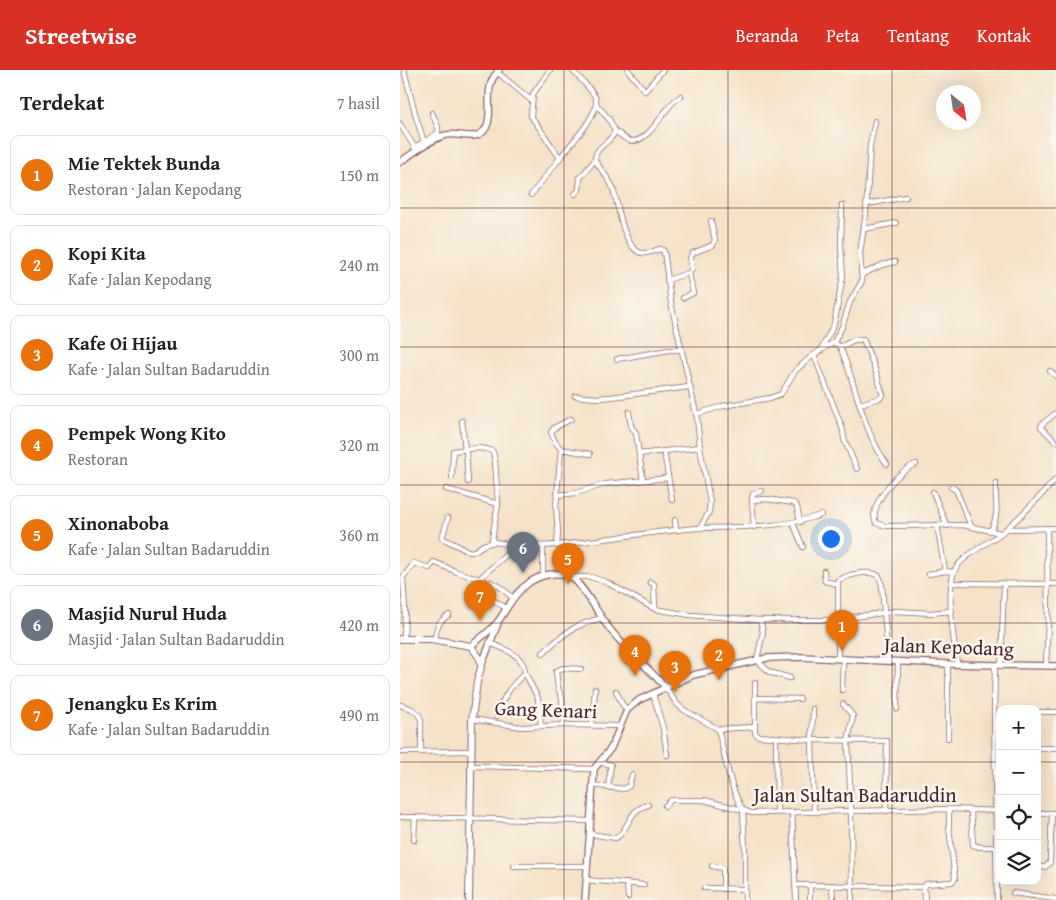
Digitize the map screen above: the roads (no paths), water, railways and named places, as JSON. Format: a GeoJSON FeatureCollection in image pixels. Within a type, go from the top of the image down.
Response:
{"type":"FeatureCollection","features":[{"type":"Feature","properties":{"kind":"main road"},"geometry":{"type":"LineString","coordinates":[[402,639],[433,639],[471,646],[482,664],[477,682],[472,719],[469,900]]}},
{"type":"Feature","properties":{"kind":"street"},"geometry":{"type":"LineString","coordinates":[[404,70],[424,142]]}},
{"type":"Feature","properties":{"kind":"street"},"geometry":{"type":"LineString","coordinates":[[550,70],[533,94],[533,120],[560,158]]}},
{"type":"Feature","properties":{"kind":"street"},"geometry":{"type":"LineString","coordinates":[[531,195],[587,123],[596,104],[595,96],[572,70]]}},
{"type":"Feature","properties":{"kind":"street"},"geometry":{"type":"LineString","coordinates":[[628,70],[645,91],[663,70]]}},
{"type":"Feature","properties":{"kind":"street"},"geometry":{"type":"LineString","coordinates":[[416,149],[446,135],[471,136],[479,135],[484,131],[488,117],[489,88],[491,81],[498,71],[532,101]]}},
{"type":"Feature","properties":{"kind":"street"},"geometry":{"type":"LineString","coordinates":[[596,104],[609,119],[615,131],[632,142],[640,139],[654,127],[670,105],[681,96]]}},
{"type":"Feature","properties":{"kind":"street"},"geometry":{"type":"LineString","coordinates":[[400,162],[438,133],[432,113]]}},
{"type":"Feature","properties":{"kind":"street"},"geometry":{"type":"LineString","coordinates":[[697,414],[723,406],[778,396],[795,371],[820,350],[834,342],[842,327],[850,302],[861,284],[863,274],[860,260],[874,121]]}},
{"type":"Feature","properties":{"kind":"street"},"geometry":{"type":"LineString","coordinates":[[400,124],[416,149]]}},
{"type":"Feature","properties":{"kind":"street"},"geometry":{"type":"LineString","coordinates":[[575,194],[579,190],[579,180],[595,160],[597,150],[614,136],[615,131]]}},
{"type":"Feature","properties":{"kind":"street"},"geometry":{"type":"LineString","coordinates":[[595,160],[612,186],[625,231],[636,250],[644,253],[660,249],[664,251],[667,280],[681,350],[697,414],[700,447],[710,502],[709,512],[700,528]]}},
{"type":"Feature","properties":{"kind":"street"},"geometry":{"type":"LineString","coordinates":[[867,204],[906,197]]}},
{"type":"Feature","properties":{"kind":"street"},"geometry":{"type":"LineString","coordinates":[[820,350],[833,327],[843,276],[840,247],[842,205]]}},
{"type":"Feature","properties":{"kind":"street"},"geometry":{"type":"LineString","coordinates":[[682,298],[693,293],[689,273],[692,269],[690,258],[693,252],[711,246],[714,242],[711,221]]}},
{"type":"Feature","properties":{"kind":"street"},"geometry":{"type":"LineString","coordinates":[[864,229],[896,223]]}},
{"type":"Feature","properties":{"kind":"street"},"geometry":{"type":"LineString","coordinates":[[863,274],[882,265],[895,262]]}},
{"type":"Feature","properties":{"kind":"street"},"geometry":{"type":"LineString","coordinates":[[667,280],[689,273]]}},
{"type":"Feature","properties":{"kind":"street"},"geometry":{"type":"LineString","coordinates":[[840,347],[854,340],[863,339],[874,366],[883,395],[880,398],[860,404]]}},
{"type":"Feature","properties":{"kind":"street"},"geometry":{"type":"LineString","coordinates":[[834,342],[840,347],[869,430],[882,457],[888,464]]}},
{"type":"Feature","properties":{"kind":"street"},"geometry":{"type":"LineString","coordinates":[[617,360],[669,350],[681,350]]}},
{"type":"Feature","properties":{"kind":"street"},"geometry":{"type":"LineString","coordinates":[[814,355],[843,430],[844,439],[857,469]]}},
{"type":"Feature","properties":{"kind":"street"},"geometry":{"type":"LineString","coordinates":[[1050,371],[1056,376]]}},
{"type":"Feature","properties":{"kind":"street"},"geometry":{"type":"LineString","coordinates":[[575,396],[611,397],[689,387]]}},
{"type":"Feature","properties":{"kind":"street"},"geometry":{"type":"LineString","coordinates":[[628,412],[631,426],[636,432],[642,480]]}},
{"type":"Feature","properties":{"kind":"street"},"geometry":{"type":"LineString","coordinates":[[1056,413],[1042,424],[1041,427],[1056,442]]}},
{"type":"Feature","properties":{"kind":"street"},"geometry":{"type":"LineString","coordinates":[[571,419],[554,428],[551,432],[558,447],[590,454]]}},
{"type":"Feature","properties":{"kind":"street"},"geometry":{"type":"LineString","coordinates":[[462,421],[468,482]]}},
{"type":"Feature","properties":{"kind":"street"},"geometry":{"type":"LineString","coordinates":[[639,454],[700,447]]}},
{"type":"Feature","properties":{"kind":"street"},"geometry":{"type":"LineString","coordinates":[[452,477],[452,452],[487,449],[493,452],[498,504],[492,539],[494,542]]}},
{"type":"Feature","properties":{"kind":"street"},"geometry":{"type":"LineString","coordinates":[[557,546],[556,506],[561,449]]}},
{"type":"Feature","properties":{"kind":"street"},"geometry":{"type":"LineString","coordinates":[[664,451],[672,500]]}},
{"type":"Feature","properties":{"kind":"street"},"geometry":{"type":"LineString","coordinates":[[916,464],[910,466],[875,504],[874,520],[878,525],[971,526],[1001,533]]}},
{"type":"Feature","properties":{"kind":"street"},"geometry":{"type":"LineString","coordinates":[[558,495],[576,493],[606,484],[668,478]]}},
{"type":"Feature","properties":{"kind":"street"},"geometry":{"type":"LineString","coordinates":[[956,664],[952,611],[954,572],[964,560],[1006,529],[1055,482]]}},
{"type":"Feature","properties":{"kind":"street"},"geometry":{"type":"LineString","coordinates":[[991,530],[996,520],[996,483]]}},
{"type":"Feature","properties":{"kind":"street"},"geometry":{"type":"LineString","coordinates":[[951,487],[956,490],[971,526]]}},
{"type":"Feature","properties":{"kind":"street"},"geometry":{"type":"LineString","coordinates":[[446,489],[498,504]]}},
{"type":"Feature","properties":{"kind":"street"},"geometry":{"type":"LineString","coordinates":[[754,527],[753,494],[762,491]]}},
{"type":"Feature","properties":{"kind":"street"},"geometry":{"type":"LineString","coordinates":[[933,492],[947,526]]}},
{"type":"Feature","properties":{"kind":"street"},"geometry":{"type":"LineString","coordinates":[[752,500],[766,499],[794,503],[797,507],[800,522]]}},
{"type":"Feature","properties":{"kind":"street"},"geometry":{"type":"LineString","coordinates":[[448,518],[442,538],[470,552],[494,542],[543,547],[557,546],[676,530],[754,527],[793,523],[821,515]]}},
{"type":"Feature","properties":{"kind":"street"},"geometry":{"type":"LineString","coordinates":[[675,520],[676,530]]}},
{"type":"Feature","properties":{"kind":"street"},"geometry":{"type":"LineString","coordinates":[[793,523],[803,547]]}},
{"type":"Feature","properties":{"kind":"street"},"geometry":{"type":"LineString","coordinates":[[937,525],[945,571]]}},
{"type":"Feature","properties":{"kind":"street"},"geometry":{"type":"LineString","coordinates":[[1046,665],[1047,528]]}},
{"type":"Feature","properties":{"kind":"street"},"geometry":{"type":"LineString","coordinates":[[1006,529],[1056,528]]}},
{"type":"Feature","properties":{"kind":"street"},"geometry":{"type":"LineString","coordinates":[[479,579],[513,545]]}},
{"type":"Feature","properties":{"kind":"street"},"geometry":{"type":"LineString","coordinates":[[543,547],[543,576]]}},
{"type":"Feature","properties":{"kind":"street"},"geometry":{"type":"LineString","coordinates":[[402,639],[405,610],[404,576],[414,563],[429,568],[434,562],[457,572],[491,582],[498,585],[512,598]]}},
{"type":"Feature","properties":{"kind":"street"},"geometry":{"type":"LineString","coordinates":[[824,571],[825,581],[837,584]]}},
{"type":"Feature","properties":{"kind":"street"},"geometry":{"type":"LineString","coordinates":[[928,574],[945,571],[954,572]]}},
{"type":"Feature","properties":{"kind":"street"},"geometry":{"type":"LineString","coordinates":[[842,690],[837,584],[839,579],[853,575],[873,573],[879,576],[885,612],[888,660]]}},
{"type":"Feature","properties":{"kind":"street"},"geometry":{"type":"LineString","coordinates":[[482,664],[498,621],[512,598],[531,582],[552,574],[591,578],[606,582],[655,609],[690,615],[760,620],[838,618],[885,612],[911,611],[931,613],[952,611]]}},
{"type":"Feature","properties":{"kind":"street"},"geometry":{"type":"LineString","coordinates":[[572,577],[626,648],[648,668],[684,710],[718,728],[755,727]]}},
{"type":"Feature","properties":{"kind":"street"},"geometry":{"type":"LineString","coordinates":[[491,582],[485,592],[493,600],[506,608]]}},
{"type":"Feature","properties":{"kind":"street"},"geometry":{"type":"LineString","coordinates":[[650,582],[653,582],[654,585],[655,609]]}},
{"type":"Feature","properties":{"kind":"street"},"geometry":{"type":"LineString","coordinates":[[953,583],[1056,584]]}},
{"type":"Feature","properties":{"kind":"street"},"geometry":{"type":"LineString","coordinates":[[996,750],[994,711],[1004,584]]}},
{"type":"Feature","properties":{"kind":"street"},"geometry":{"type":"LineString","coordinates":[[433,639],[440,622],[449,615]]}},
{"type":"Feature","properties":{"kind":"street"},"geometry":{"type":"LineString","coordinates":[[543,653],[558,638],[572,628],[602,618]]}},
{"type":"Feature","properties":{"kind":"street"},"geometry":{"type":"LineString","coordinates":[[760,620],[763,632],[757,659],[768,672],[790,678]]}},
{"type":"Feature","properties":{"kind":"street"},"geometry":{"type":"LineString","coordinates":[[471,646],[498,621]]}},
{"type":"Feature","properties":{"kind":"street"},"geometry":{"type":"LineString","coordinates":[[489,643],[523,662],[526,668],[525,673],[538,698],[540,726]]}},
{"type":"Feature","properties":{"kind":"street","name":"Jalan Kepodang"},"geometry":{"type":"LineString","coordinates":[[627,710],[633,704],[693,675],[732,667],[757,659],[802,657],[998,666],[1056,666]]}},
{"type":"Feature","properties":{"kind":"street"},"geometry":{"type":"LineString","coordinates":[[897,709],[898,661]]}},
{"type":"Feature","properties":{"kind":"street"},"geometry":{"type":"LineString","coordinates":[[948,664],[948,738]]}},
{"type":"Feature","properties":{"kind":"street"},"geometry":{"type":"LineString","coordinates":[[564,725],[562,698],[558,688],[556,671],[563,668],[581,669]]}},
{"type":"Feature","properties":{"kind":"street"},"geometry":{"type":"LineString","coordinates":[[497,716],[510,687],[525,673]]}},
{"type":"Feature","properties":{"kind":"street"},"geometry":{"type":"LineString","coordinates":[[755,683],[755,734],[757,736],[812,740],[887,741],[886,811]]}},
{"type":"Feature","properties":{"kind":"street"},"geometry":{"type":"LineString","coordinates":[[592,725],[595,690]]}},
{"type":"Feature","properties":{"kind":"street"},"geometry":{"type":"LineString","coordinates":[[585,900],[594,769],[611,748],[627,710],[616,691]]}},
{"type":"Feature","properties":{"kind":"street"},"geometry":{"type":"LineString","coordinates":[[653,694],[663,728],[668,755]]}},
{"type":"Feature","properties":{"kind":"street"},"geometry":{"type":"LineString","coordinates":[[755,698],[800,699]]}},
{"type":"Feature","properties":{"kind":"street"},"geometry":{"type":"LineString","coordinates":[[843,704],[853,716],[848,741],[852,900]]}},
{"type":"Feature","properties":{"kind":"street"},"geometry":{"type":"LineString","coordinates":[[400,705],[412,709],[420,715],[420,750]]}},
{"type":"Feature","properties":{"kind":"street"},"geometry":{"type":"LineString","coordinates":[[813,709],[814,812]]}},
{"type":"Feature","properties":{"kind":"street"},"geometry":{"type":"LineString","coordinates":[[1041,712],[1056,712]]}},
{"type":"Feature","properties":{"kind":"street","name":"Gang Kenari"},"geometry":{"type":"LineString","coordinates":[[472,719],[522,727],[564,725],[619,726]]}},
{"type":"Feature","properties":{"kind":"street","name":"Jalan Sultan Badaruddin"},"geometry":{"type":"LineString","coordinates":[[718,728],[736,796],[743,810],[751,812],[996,811]]}},
{"type":"Feature","properties":{"kind":"street"},"geometry":{"type":"LineString","coordinates":[[776,738],[777,812]]}},
{"type":"Feature","properties":{"kind":"street"},"geometry":{"type":"LineString","coordinates":[[1041,748],[1056,748]]}},
{"type":"Feature","properties":{"kind":"street"},"geometry":{"type":"LineString","coordinates":[[400,752],[472,750]]}},
{"type":"Feature","properties":{"kind":"street"},"geometry":{"type":"LineString","coordinates":[[599,762],[611,765],[608,788]]}},
{"type":"Feature","properties":{"kind":"street"},"geometry":{"type":"LineString","coordinates":[[472,766],[594,769]]}},
{"type":"Feature","properties":{"kind":"street"},"geometry":{"type":"LineString","coordinates":[[592,786],[627,788],[632,775]]}},
{"type":"Feature","properties":{"kind":"street"},"geometry":{"type":"LineString","coordinates":[[665,806],[671,800],[695,799],[743,810],[745,900]]}},
{"type":"Feature","properties":{"kind":"street"},"geometry":{"type":"LineString","coordinates":[[590,834],[616,838],[624,831],[636,810],[648,805]]}},
{"type":"Feature","properties":{"kind":"street"},"geometry":{"type":"LineString","coordinates":[[799,885],[924,887],[927,883],[952,882],[956,879],[949,827],[949,810]]}},
{"type":"Feature","properties":{"kind":"street"},"geometry":{"type":"LineString","coordinates":[[971,811],[973,845],[980,847],[996,845]]}},
{"type":"Feature","properties":{"kind":"street"},"geometry":{"type":"LineString","coordinates":[[792,812],[796,900]]}},
{"type":"Feature","properties":{"kind":"street"},"geometry":{"type":"LineString","coordinates":[[1041,813],[1054,813],[1050,864],[1041,867]]}},
{"type":"Feature","properties":{"kind":"street"},"geometry":{"type":"LineString","coordinates":[[400,817],[590,821]]}},
{"type":"Feature","properties":{"kind":"street"},"geometry":{"type":"LineString","coordinates":[[414,840],[415,817]]}},
{"type":"Feature","properties":{"kind":"street"},"geometry":{"type":"LineString","coordinates":[[514,866],[587,866]]}},
{"type":"Feature","properties":{"kind":"street"},"geometry":{"type":"LineString","coordinates":[[712,866],[722,867],[724,870],[723,889]]}},
{"type":"Feature","properties":{"kind":"street"},"geometry":{"type":"LineString","coordinates":[[586,880],[644,885]]}},
{"type":"Feature","properties":{"kind":"street"},"geometry":{"type":"LineString","coordinates":[[627,883],[628,897]]}},
{"type":"Feature","properties":{"kind":"street"},"geometry":{"type":"LineString","coordinates":[[832,885],[833,900]]}},
{"type":"Feature","properties":{"kind":"street"},"geometry":{"type":"LineString","coordinates":[[997,885],[997,900]]}},
{"type":"Feature","properties":{"kind":"street"},"geometry":{"type":"LineString","coordinates":[[810,886],[810,900]]}},
{"type":"Feature","properties":{"kind":"street"},"geometry":{"type":"LineString","coordinates":[[924,887],[925,900]]}},
{"type":"Feature","properties":{"kind":"street"},"geometry":{"type":"LineString","coordinates":[[704,888],[744,889]]}},
{"type":"Feature","properties":{"kind":"street"},"geometry":{"type":"LineString","coordinates":[[1013,894],[1021,893],[1056,899]]}},
{"type":"Feature","properties":{"kind":"place","name":"Masjid Nurul Huda"},"geometry":{"type":"Point","coordinates":[523,573]}},
{"type":"Feature","properties":{"kind":"place","name":"Xinonaboba"},"geometry":{"type":"Point","coordinates":[568,584]}},
{"type":"Feature","properties":{"kind":"place","name":"Jenangku Es Krim"},"geometry":{"type":"Point","coordinates":[480,621]}},
{"type":"Feature","properties":{"kind":"place","name":"Mie Tektek Bunda"},"geometry":{"type":"Point","coordinates":[842,651]}},
{"type":"Feature","properties":{"kind":"place","name":"Pempek Wong Kito"},"geometry":{"type":"Point","coordinates":[635,676]}},
{"type":"Feature","properties":{"kind":"place","name":"Kopi Kita"},"geometry":{"type":"Point","coordinates":[719,680]}},
{"type":"Feature","properties":{"kind":"place","name":"Kafe Oi Hijau"},"geometry":{"type":"Point","coordinates":[675,692]}}]}
